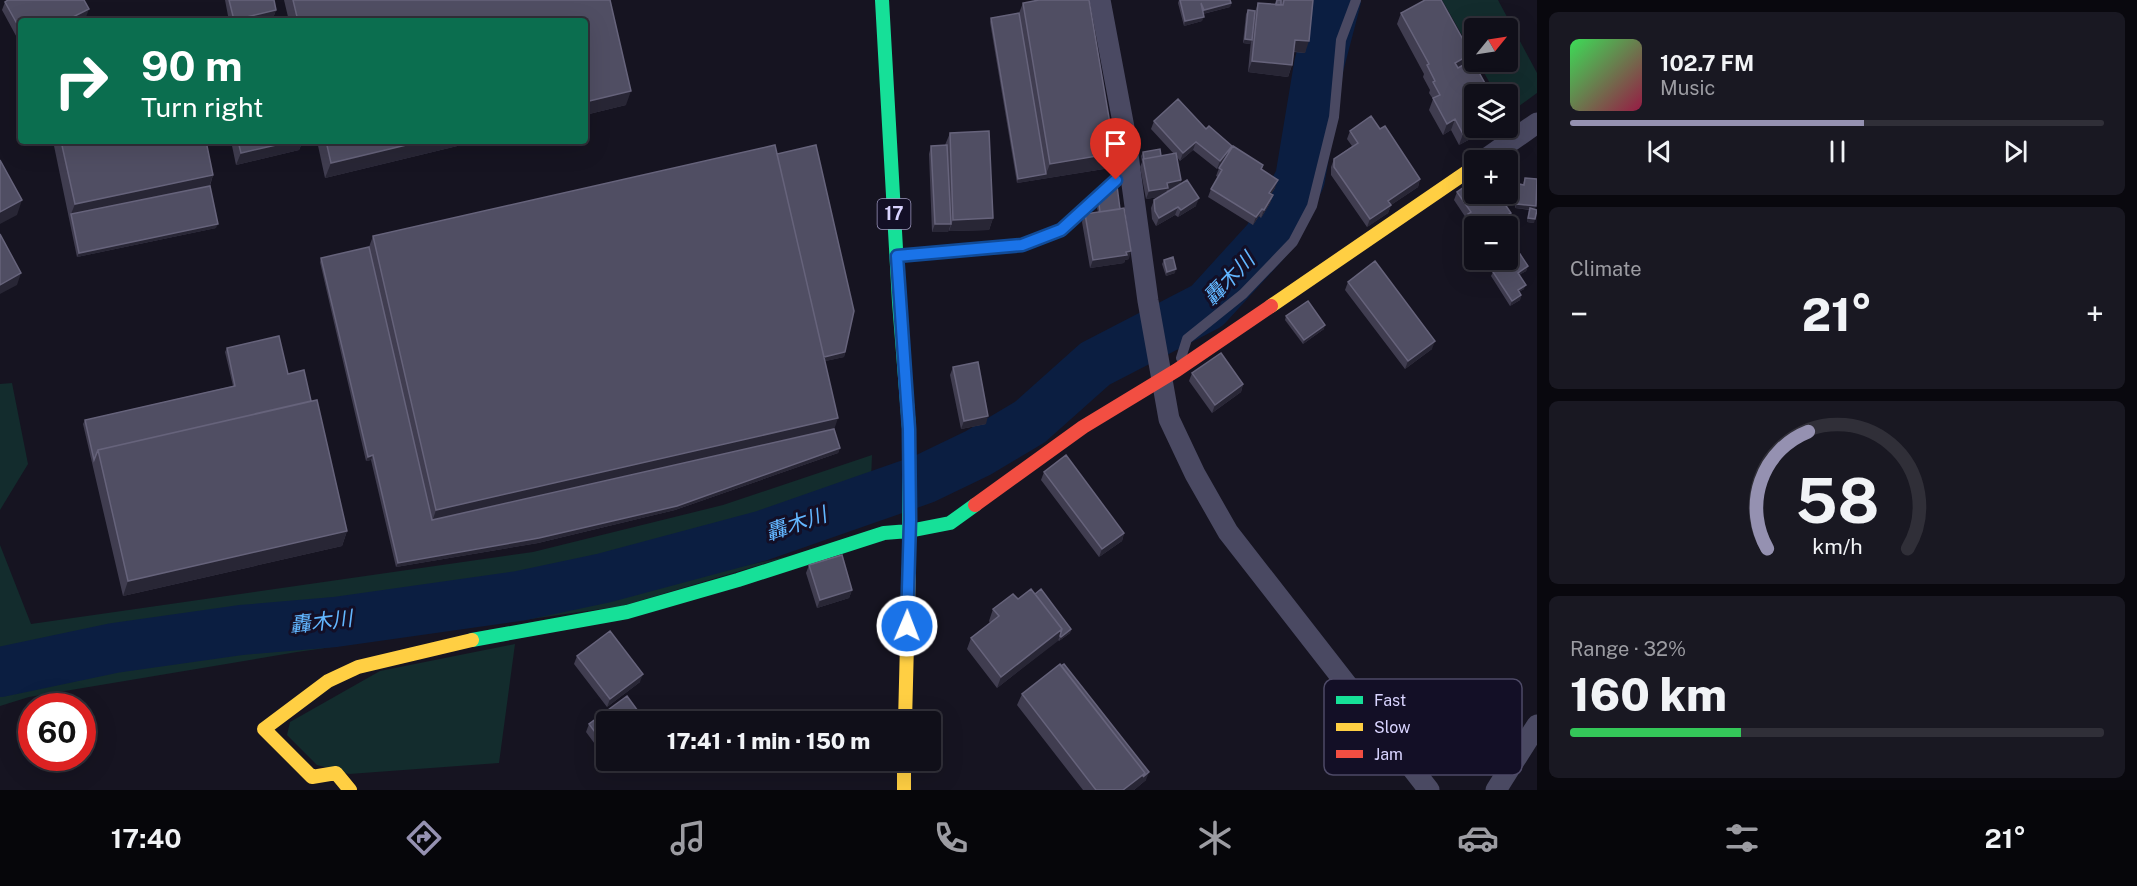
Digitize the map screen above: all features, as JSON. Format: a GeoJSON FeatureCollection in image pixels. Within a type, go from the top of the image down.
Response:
{"type":"FeatureCollection","features":[{"type":"Feature","properties":{"kind":"street","name":"17"},"geometry":{"type":"LineString","coordinates":[[882,0],[909,429],[905,711]]}},
{"type":"Feature","properties":{"kind":"street"},"geometry":{"type":"LineString","coordinates":[[1100,0],[1129,167],[1148,301],[1170,374],[1169,419],[1195,474],[1228,532],[1343,679]]}},
{"type":"Feature","properties":{"kind":"street"},"geometry":{"type":"LineString","coordinates":[[1498,150],[1537,123]]}},
{"type":"Feature","properties":{"kind":"street"},"geometry":{"type":"LineString","coordinates":[[350,790],[336,773],[312,777],[264,729],[328,681],[358,667],[487,636],[627,612],[909,526],[950,523],[1083,427],[1170,374],[1464,174]]}},
{"type":"Feature","properties":{"kind":"street"},"geometry":{"type":"LineString","coordinates":[[1522,749],[1537,725]]}},
{"type":"Feature","properties":{"kind":"street"},"geometry":{"type":"LineString","coordinates":[[904,771],[904,790]]}},
{"type":"Feature","properties":{"kind":"street"},"geometry":{"type":"LineString","coordinates":[[1417,775],[1429,790]]}},
{"type":"Feature","properties":{"kind":"street"},"geometry":{"type":"LineString","coordinates":[[1496,790],[1505,775]]}},
{"type":"Feature","properties":{"kind":"lane"},"geometry":{"type":"LineString","coordinates":[[1170,374],[1187,339],[1243,294],[1293,242],[1312,206],[1334,117],[1341,40],[1356,0]]}},
{"type":"Feature","properties":{"kind":"lane"},"geometry":{"type":"LineString","coordinates":[[897,256],[1022,245],[1061,230],[1129,167]]}},
{"type":"Feature","properties":{"kind":"green space"},"geometry":{"type":"Polygon","coordinates":[[[1442,0],[1498,0],[1508,18],[1464,18],[1464,38],[1442,0]]]}},
{"type":"Feature","properties":{"kind":"green space"},"geometry":{"type":"Polygon","coordinates":[[[1518,37],[1537,73],[1537,93],[1518,107],[1518,84],[1490,84],[1484,72],[1518,72],[1518,37]]]}},
{"type":"Feature","properties":{"kind":"green space"},"geometry":{"type":"Polygon","coordinates":[[[12,383],[28,464],[0,510],[0,384],[12,383]]]}},
{"type":"Feature","properties":{"kind":"green space"},"geometry":{"type":"Polygon","coordinates":[[[872,455],[871,480],[756,521],[532,575],[13,653],[0,657],[0,545],[31,624],[533,552],[723,505],[872,455]]]}},
{"type":"Feature","properties":{"kind":"green space"},"geometry":{"type":"Polygon","coordinates":[[[790,556],[622,606],[297,652],[53,693],[18,693],[18,700],[0,706],[0,692],[129,661],[602,596],[790,556]]]}},
{"type":"Feature","properties":{"kind":"green space"},"geometry":{"type":"Polygon","coordinates":[[[515,644],[499,763],[349,774],[317,765],[287,735],[290,722],[380,671],[515,644]]]}},
{"type":"Feature","properties":{"kind":"building"},"geometry":{"type":"Polygon","coordinates":[[[8,0],[84,0],[89,9],[71,18],[18,18],[18,26],[5,2],[8,0]]]}},
{"type":"Feature","properties":{"kind":"building"},"geometry":{"type":"Polygon","coordinates":[[[229,0],[274,0],[276,10],[234,18],[229,0]]]}},
{"type":"Feature","properties":{"kind":"building"},"geometry":{"type":"Polygon","coordinates":[[[293,0],[610,0],[631,91],[588,101],[588,18],[297,18],[293,0]]]}},
{"type":"Feature","properties":{"kind":"building"},"geometry":{"type":"Polygon","coordinates":[[[1039,0],[1089,0],[1115,153],[1050,164],[1023,3],[1039,0]]]}},
{"type":"Feature","properties":{"kind":"building"},"geometry":{"type":"Polygon","coordinates":[[[1180,0],[1230,0],[1231,3],[1204,10],[1201,3],[1204,17],[1185,21],[1180,0]]]}},
{"type":"Feature","properties":{"kind":"building"},"geometry":{"type":"Polygon","coordinates":[[[1284,0],[1313,0],[1309,41],[1295,40],[1292,65],[1252,61],[1258,3],[1283,5],[1284,0]]]}},
{"type":"Feature","properties":{"kind":"building"},"geometry":{"type":"Polygon","coordinates":[[[1425,0],[1441,0],[1464,41],[1464,58],[1455,63],[1458,68],[1464,65],[1464,72],[1479,72],[1485,84],[1464,84],[1464,134],[1455,119],[1447,124],[1433,98],[1440,95],[1433,82],[1435,81],[1427,65],[1429,64],[1401,13],[1425,0]]]}},
{"type":"Feature","properties":{"kind":"building"},"geometry":{"type":"Polygon","coordinates":[[[1248,10],[1255,11],[1252,40],[1245,39],[1248,10]]]}},
{"type":"Feature","properties":{"kind":"building"},"geometry":{"type":"Polygon","coordinates":[[[1019,13],[1046,174],[1018,179],[991,18],[1019,13]]]}},
{"type":"Feature","properties":{"kind":"building"},"geometry":{"type":"Polygon","coordinates":[[[1178,99],[1206,129],[1209,126],[1232,146],[1220,161],[1196,142],[1183,153],[1154,121],[1178,99]]]}},
{"type":"Feature","properties":{"kind":"building"},"geometry":{"type":"Polygon","coordinates":[[[1371,116],[1380,129],[1385,126],[1420,179],[1388,201],[1391,205],[1370,219],[1334,167],[1334,159],[1358,143],[1350,131],[1371,116]]]}},
{"type":"Feature","properties":{"kind":"building"},"geometry":{"type":"Polygon","coordinates":[[[989,131],[993,218],[953,220],[950,133],[989,131]]]}},
{"type":"Feature","properties":{"kind":"building"},"geometry":{"type":"Polygon","coordinates":[[[62,144],[207,144],[213,175],[75,204],[62,144]]]}},
{"type":"Feature","properties":{"kind":"building"},"geometry":{"type":"Polygon","coordinates":[[[239,144],[281,144],[241,153],[239,144]]]}},
{"type":"Feature","properties":{"kind":"building"},"geometry":{"type":"Polygon","coordinates":[[[327,144],[410,144],[331,163],[327,144]]]}},
{"type":"Feature","properties":{"kind":"building"},"geometry":{"type":"Polygon","coordinates":[[[775,145],[838,418],[436,510],[373,236],[775,145]]]}},
{"type":"Feature","properties":{"kind":"building"},"geometry":{"type":"Polygon","coordinates":[[[816,145],[854,311],[845,352],[824,357],[777,154],[816,145]]]}},
{"type":"Feature","properties":{"kind":"building"},"geometry":{"type":"Polygon","coordinates":[[[947,145],[951,224],[935,224],[931,146],[947,145]]]}},
{"type":"Feature","properties":{"kind":"building"},"geometry":{"type":"Polygon","coordinates":[[[1233,146],[1263,165],[1261,169],[1278,180],[1269,193],[1273,195],[1264,210],[1262,209],[1256,217],[1211,189],[1222,170],[1219,168],[1233,146]]]}},
{"type":"Feature","properties":{"kind":"building"},"geometry":{"type":"Polygon","coordinates":[[[1160,149],[1161,156],[1144,159],[1143,152],[1160,149]]]}},
{"type":"Feature","properties":{"kind":"building"},"geometry":{"type":"Polygon","coordinates":[[[1176,153],[1181,180],[1167,183],[1168,188],[1149,191],[1143,159],[1176,153]]]}},
{"type":"Feature","properties":{"kind":"building"},"geometry":{"type":"Polygon","coordinates":[[[0,160],[22,200],[0,212],[0,160]]]}},
{"type":"Feature","properties":{"kind":"building"},"geometry":{"type":"Polygon","coordinates":[[[1525,178],[1537,179],[1536,206],[1517,204],[1519,184],[1524,185],[1525,178]]]}},
{"type":"Feature","properties":{"kind":"building"},"geometry":{"type":"Polygon","coordinates":[[[1187,180],[1199,198],[1181,210],[1178,207],[1159,218],[1155,211],[1154,200],[1187,180]]]}},
{"type":"Feature","properties":{"kind":"building"},"geometry":{"type":"Polygon","coordinates":[[[210,186],[218,224],[79,253],[71,214],[210,186]]]}},
{"type":"Feature","properties":{"kind":"building"},"geometry":{"type":"Polygon","coordinates":[[[1117,186],[1120,209],[1100,212],[1099,204],[1117,186]]]}},
{"type":"Feature","properties":{"kind":"building"},"geometry":{"type":"Polygon","coordinates":[[[1464,187],[1464,202],[1457,192],[1464,187]]]}},
{"type":"Feature","properties":{"kind":"building"},"geometry":{"type":"Polygon","coordinates":[[[1465,204],[1505,204],[1511,213],[1506,216],[1469,216],[1468,214],[1471,212],[1465,204]]]}},
{"type":"Feature","properties":{"kind":"building"},"geometry":{"type":"Polygon","coordinates":[[[1124,208],[1131,251],[1126,252],[1127,255],[1093,260],[1085,214],[1124,208]]]}},
{"type":"Feature","properties":{"kind":"building"},"geometry":{"type":"Polygon","coordinates":[[[1530,208],[1537,210],[1535,219],[1528,218],[1530,208]]]}},
{"type":"Feature","properties":{"kind":"building"},"geometry":{"type":"Polygon","coordinates":[[[0,234],[21,273],[0,285],[0,234]]]}},
{"type":"Feature","properties":{"kind":"building"},"geometry":{"type":"Polygon","coordinates":[[[369,247],[432,520],[834,429],[840,448],[677,506],[539,538],[398,563],[373,455],[368,457],[321,258],[369,247]]]}},
{"type":"Feature","properties":{"kind":"building"},"geometry":{"type":"Polygon","coordinates":[[[1520,254],[1528,266],[1518,273],[1526,285],[1518,290],[1521,295],[1512,301],[1493,272],[1518,270],[1518,255],[1520,254]]]}},
{"type":"Feature","properties":{"kind":"building"},"geometry":{"type":"Polygon","coordinates":[[[1173,257],[1176,269],[1167,272],[1164,260],[1173,257]]]}},
{"type":"Feature","properties":{"kind":"building"},"geometry":{"type":"Polygon","coordinates":[[[1375,261],[1435,341],[1408,361],[1348,282],[1375,261]]]}},
{"type":"Feature","properties":{"kind":"building"},"geometry":{"type":"Polygon","coordinates":[[[1308,301],[1325,325],[1304,340],[1286,316],[1308,301]]]}},
{"type":"Feature","properties":{"kind":"building"},"geometry":{"type":"Polygon","coordinates":[[[279,336],[288,374],[304,370],[311,401],[98,450],[94,460],[85,420],[235,386],[227,348],[279,336]]]}},
{"type":"Feature","properties":{"kind":"building"},"geometry":{"type":"Polygon","coordinates":[[[1221,353],[1243,384],[1215,405],[1192,373],[1221,353]]]}},
{"type":"Feature","properties":{"kind":"building"},"geometry":{"type":"Polygon","coordinates":[[[978,362],[988,416],[964,421],[953,367],[978,362]]]}},
{"type":"Feature","properties":{"kind":"building"},"geometry":{"type":"Polygon","coordinates":[[[317,400],[347,531],[128,581],[98,450],[317,400]]]}},
{"type":"Feature","properties":{"kind":"building"},"geometry":{"type":"Polygon","coordinates":[[[1066,455],[1124,533],[1102,549],[1044,472],[1066,455]]]}},
{"type":"Feature","properties":{"kind":"building"},"geometry":{"type":"Polygon","coordinates":[[[842,555],[852,590],[820,600],[809,565],[842,555]]]}},
{"type":"Feature","properties":{"kind":"building"},"geometry":{"type":"Polygon","coordinates":[[[1031,589],[1062,629],[1001,677],[971,638],[999,616],[993,609],[1013,594],[1018,599],[1031,589]]]}},
{"type":"Feature","properties":{"kind":"building"},"geometry":{"type":"Polygon","coordinates":[[[1041,589],[1071,629],[1061,637],[1062,629],[1035,594],[1041,589]]]}},
{"type":"Feature","properties":{"kind":"building"},"geometry":{"type":"Polygon","coordinates":[[[610,631],[643,674],[610,699],[577,656],[610,631]]]}},
{"type":"Feature","properties":{"kind":"building"},"geometry":{"type":"Polygon","coordinates":[[[1060,664],[1145,773],[1123,790],[1096,790],[1022,694],[1060,664]]]}},
{"type":"Feature","properties":{"kind":"building"},"geometry":{"type":"Polygon","coordinates":[[[1064,664],[1149,772],[1143,777],[1145,773],[1061,666],[1064,664]]]}},
{"type":"Feature","properties":{"kind":"building"},"geometry":{"type":"Polygon","coordinates":[[[627,696],[638,711],[607,711],[627,696]]]}},
{"type":"Feature","properties":{"kind":"building"},"geometry":{"type":"Polygon","coordinates":[[[596,719],[596,733],[589,724],[596,719]]]}},
{"type":"Feature","properties":{"kind":"waterway","name":"轟木川"},"geometry":{"type":"LineString","coordinates":[[0,672],[114,648],[241,630],[335,622],[519,596],[604,578],[761,536],[924,479],[978,453],[1030,422],[1095,364],[1207,306],[1268,239],[1300,179],[1319,65],[1336,0]]}},
{"type":"Feature","properties":{"kind":"traffic: fast"},"geometry":{"type":"LineString","coordinates":[[882,0],[899,302],[909,428],[909,564]]}},
{"type":"Feature","properties":{"kind":"traffic: fast"},"geometry":{"type":"LineString","coordinates":[[472,640],[627,612],[738,580],[884,533],[950,523],[975,505]]}},
{"type":"Feature","properties":{"kind":"traffic: slow"},"geometry":{"type":"LineString","coordinates":[[1271,306],[1464,174]]}},
{"type":"Feature","properties":{"kind":"traffic: slow"},"geometry":{"type":"LineString","coordinates":[[905,711],[909,564]]}},
{"type":"Feature","properties":{"kind":"traffic: slow"},"geometry":{"type":"LineString","coordinates":[[350,790],[336,773],[312,777],[264,729],[328,681],[358,667],[472,640]]}},
{"type":"Feature","properties":{"kind":"traffic: slow"},"geometry":{"type":"LineString","coordinates":[[904,771],[904,790]]}},
{"type":"Feature","properties":{"kind":"traffic: jam"},"geometry":{"type":"LineString","coordinates":[[975,505],[1083,427],[1177,370],[1271,306]]}},
{"type":"Feature","properties":{"kind":"route"},"geometry":{"type":"LineString","coordinates":[[907,626],[910,520],[909,429],[897,256],[1022,245],[1061,230],[1116,180]]}}]}
